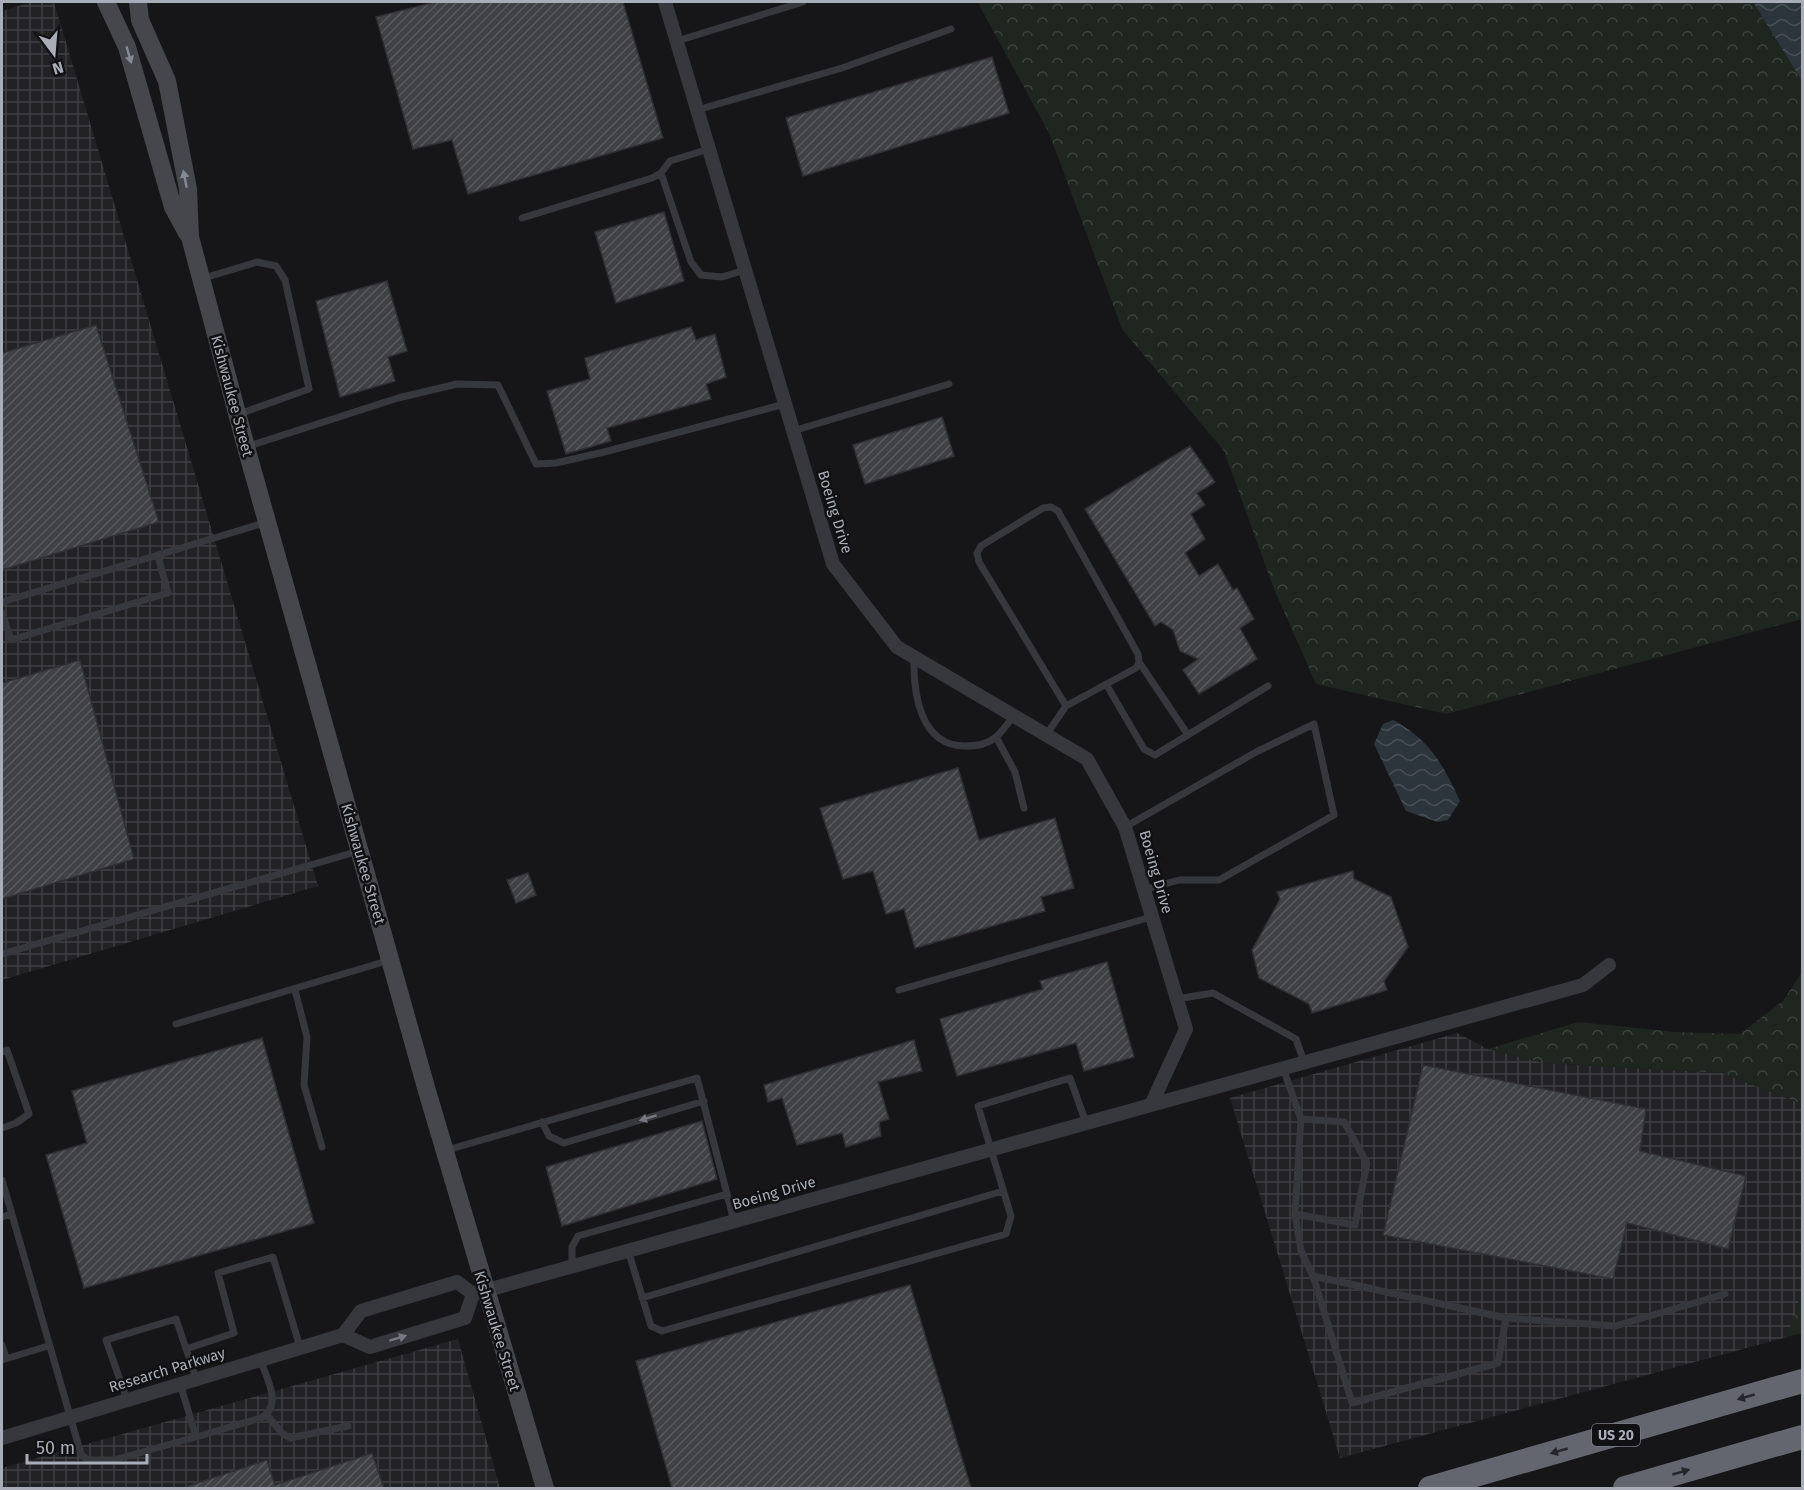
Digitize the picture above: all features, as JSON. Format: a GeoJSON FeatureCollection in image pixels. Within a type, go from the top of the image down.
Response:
{"type":"FeatureCollection","features":[{"type":"Feature","properties":{"kind":"highway","name":"US 20"},"geometry":{"type":"LineString","coordinates":[[1430,1488],[1803,1381]]}},
{"type":"Feature","properties":{"kind":"highway"},"geometry":{"type":"LineString","coordinates":[[1625,1488],[1803,1437]]}},
{"type":"Feature","properties":{"kind":"street","name":"Kishwaukee Street"},"geometry":{"type":"LineString","coordinates":[[106,2],[127,47],[173,207],[190,237]]}},
{"type":"Feature","properties":{"kind":"street","name":"Kishwaukee Street"},"geometry":{"type":"LineString","coordinates":[[138,2],[140,20],[167,81],[188,189],[190,237],[237,415],[444,1151],[479,1292],[544,1488]]}},
{"type":"Feature","properties":{"kind":"street","name":"Boeing Drive"},"geometry":{"type":"LineString","coordinates":[[479,1292],[1151,1105],[1186,1029],[1125,827],[1087,759],[897,647],[833,564],[665,2]]}},
{"type":"Feature","properties":{"kind":"street"},"geometry":{"type":"LineString","coordinates":[[1151,1105],[1583,985],[1609,965]]}},
{"type":"Feature","properties":{"kind":"street"},"geometry":{"type":"LineString","coordinates":[[457,1282],[479,1292],[465,1318],[370,1347],[343,1335],[361,1311],[457,1282]]}},
{"type":"Feature","properties":{"kind":"street","name":"Research Parkway"},"geometry":{"type":"LineString","coordinates":[[2,1438],[343,1335]]}},
{"type":"Feature","properties":{"kind":"lane"},"geometry":{"type":"LineString","coordinates":[[677,40],[803,2]]}},
{"type":"Feature","properties":{"kind":"lane"},"geometry":{"type":"LineString","coordinates":[[697,110],[842,68],[951,29]]}},
{"type":"Feature","properties":{"kind":"lane"},"geometry":{"type":"LineString","coordinates":[[522,218],[661,173],[670,161],[709,149]]}},
{"type":"Feature","properties":{"kind":"lane"},"geometry":{"type":"LineString","coordinates":[[661,173],[691,262],[701,275],[722,277],[745,270]]}},
{"type":"Feature","properties":{"kind":"lane"},"geometry":{"type":"LineString","coordinates":[[201,279],[257,262],[276,266],[285,280],[309,389],[237,415]]}},
{"type":"Feature","properties":{"kind":"lane"},"geometry":{"type":"LineString","coordinates":[[246,447],[398,398],[457,384],[498,385],[537,464],[556,464],[785,404]]}},
{"type":"Feature","properties":{"kind":"lane"},"geometry":{"type":"LineString","coordinates":[[793,431],[949,384]]}},
{"type":"Feature","properties":{"kind":"lane"},"geometry":{"type":"LineString","coordinates":[[1066,706],[979,562],[977,553],[981,546],[1043,508],[1051,507],[1058,511],[1138,654],[1139,662],[1188,735]]}},
{"type":"Feature","properties":{"kind":"lane"},"geometry":{"type":"LineString","coordinates":[[2,602],[267,522]]}},
{"type":"Feature","properties":{"kind":"lane"},"geometry":{"type":"LineString","coordinates":[[2,613],[11,640],[168,593],[158,556]]}},
{"type":"Feature","properties":{"kind":"lane"},"geometry":{"type":"LineString","coordinates":[[914,657],[914,684],[924,721],[936,737],[955,746],[980,746],[996,737],[1014,716]]}},
{"type":"Feature","properties":{"kind":"lane"},"geometry":{"type":"LineString","coordinates":[[1047,735],[1066,706],[1136,668],[1139,662]]}},
{"type":"Feature","properties":{"kind":"lane"},"geometry":{"type":"LineString","coordinates":[[1106,684],[1144,749],[1155,755],[1268,687]]}},
{"type":"Feature","properties":{"kind":"lane"},"geometry":{"type":"LineString","coordinates":[[1125,827],[1256,752],[1314,724],[1334,815],[1219,880],[1179,880],[1143,890]]}},
{"type":"Feature","properties":{"kind":"lane"},"geometry":{"type":"LineString","coordinates":[[996,737],[1015,772],[1024,808]]}},
{"type":"Feature","properties":{"kind":"lane"},"geometry":{"type":"LineString","coordinates":[[2,954],[359,850]]}},
{"type":"Feature","properties":{"kind":"lane"},"geometry":{"type":"LineString","coordinates":[[899,990],[1151,917]]}},
{"type":"Feature","properties":{"kind":"lane"},"geometry":{"type":"LineString","coordinates":[[176,1024],[390,960]]}},
{"type":"Feature","properties":{"kind":"lane"},"geometry":{"type":"LineString","coordinates":[[295,990],[307,1037],[303,1085],[322,1147]]}},
{"type":"Feature","properties":{"kind":"lane"},"geometry":{"type":"LineString","coordinates":[[1177,999],[1213,993],[1296,1039],[1304,1062]]}},
{"type":"Feature","properties":{"kind":"lane"},"geometry":{"type":"LineString","coordinates":[[2,1052],[7,1050],[29,1114],[16,1123],[2,1128]]}},
{"type":"Feature","properties":{"kind":"lane"},"geometry":{"type":"LineString","coordinates":[[1282,1068],[1301,1119],[1295,1214],[1301,1251],[1313,1276],[1352,1403],[1498,1363],[1506,1318]]}},
{"type":"Feature","properties":{"kind":"lane"},"geometry":{"type":"LineString","coordinates":[[444,1151],[695,1074],[734,1221]]}},
{"type":"Feature","properties":{"kind":"lane"},"geometry":{"type":"LineString","coordinates":[[628,1250],[651,1326],[662,1331],[1006,1234],[1011,1216],[978,1106],[1070,1078],[1086,1123]]}},
{"type":"Feature","properties":{"kind":"lane"},"geometry":{"type":"LineString","coordinates":[[542,1122],[549,1136],[564,1143],[704,1101]]}},
{"type":"Feature","properties":{"kind":"lane"},"geometry":{"type":"LineString","coordinates":[[1295,1214],[1355,1225],[1367,1163],[1344,1122],[1301,1119]]}},
{"type":"Feature","properties":{"kind":"lane"},"geometry":{"type":"LineString","coordinates":[[2,1180],[69,1418],[81,1454],[87,1460],[114,1460],[267,1415],[274,1402],[260,1359]]}},
{"type":"Feature","properties":{"kind":"lane"},"geometry":{"type":"LineString","coordinates":[[642,1298],[1003,1191]]}},
{"type":"Feature","properties":{"kind":"lane"},"geometry":{"type":"LineString","coordinates":[[572,1266],[572,1247],[578,1236],[727,1194]]}},
{"type":"Feature","properties":{"kind":"lane"},"geometry":{"type":"LineString","coordinates":[[2,1217],[11,1214]]}},
{"type":"Feature","properties":{"kind":"lane"},"geometry":{"type":"LineString","coordinates":[[186,1349],[234,1333],[218,1273],[273,1257],[300,1347]]}},
{"type":"Feature","properties":{"kind":"lane"},"geometry":{"type":"LineString","coordinates":[[1313,1276],[1506,1318],[1615,1326],[1725,1294]]}},
{"type":"Feature","properties":{"kind":"lane"},"geometry":{"type":"LineString","coordinates":[[127,1400],[106,1340],[176,1319],[196,1378]]}},
{"type":"Feature","properties":{"kind":"lane"},"geometry":{"type":"LineString","coordinates":[[2,1345],[4,1359],[48,1346]]}},
{"type":"Feature","properties":{"kind":"lane"},"geometry":{"type":"LineString","coordinates":[[180,1383],[196,1437]]}},
{"type":"Feature","properties":{"kind":"lane"},"geometry":{"type":"LineString","coordinates":[[267,1415],[290,1438],[348,1426]]}},
{"type":"Feature","properties":{"kind":"shaded area"},"geometry":{"type":"Polygon","coordinates":[[[32,2],[54,2],[318,886],[2,980],[2,11],[32,2]]]}},
{"type":"Feature","properties":{"kind":"shaded area"},"geometry":{"type":"Polygon","coordinates":[[[1457,1033],[1488,1049],[1545,1063],[1722,1073],[1802,1104],[1802,1295],[1787,1337],[1340,1458],[1230,1098],[1457,1033]]]}},
{"type":"Feature","properties":{"kind":"shaded area"},"geometry":{"type":"Polygon","coordinates":[[[458,1339],[500,1488],[2,1488],[2,1468],[458,1339]]]}},
{"type":"Feature","properties":{"kind":"green space"},"geometry":{"type":"Polygon","coordinates":[[[975,2],[1753,2],[1802,81],[1802,619],[1446,714],[1316,684],[1274,589],[1224,451],[1122,329],[1049,133],[978,3],[975,2]]]}},
{"type":"Feature","properties":{"kind":"green space"},"geometry":{"type":"Polygon","coordinates":[[[1802,972],[1802,1104],[1722,1073],[1545,1063],[1488,1049],[1578,1022],[1675,1032],[1740,1034],[1783,1001],[1802,972]]]}},
{"type":"Feature","properties":{"kind":"green space"},"geometry":{"type":"Polygon","coordinates":[[[1802,1295],[1802,1333],[1787,1337],[1800,1297],[1802,1295]]]}},
{"type":"Feature","properties":{"kind":"water"},"geometry":{"type":"Polygon","coordinates":[[[1753,2],[1802,2],[1802,81],[1753,2]]]}},
{"type":"Feature","properties":{"kind":"water"},"geometry":{"type":"Polygon","coordinates":[[[1393,720],[1406,727],[1426,744],[1441,764],[1460,801],[1448,820],[1438,822],[1406,811],[1374,744],[1383,724],[1393,720]]]}},
{"type":"Feature","properties":{"kind":"building"},"geometry":{"type":"Polygon","coordinates":[[[435,2],[623,2],[663,138],[468,194],[452,140],[413,149],[376,17],[435,2]]]}},
{"type":"Feature","properties":{"kind":"building"},"geometry":{"type":"Polygon","coordinates":[[[992,57],[1009,113],[803,176],[786,118],[992,57]]]}},
{"type":"Feature","properties":{"kind":"building"},"geometry":{"type":"Polygon","coordinates":[[[664,212],[684,281],[616,303],[595,232],[664,212]]]}},
{"type":"Feature","properties":{"kind":"building"},"geometry":{"type":"Polygon","coordinates":[[[387,281],[407,351],[388,357],[395,381],[340,397],[316,301],[387,281]]]}},
{"type":"Feature","properties":{"kind":"building"},"geometry":{"type":"Polygon","coordinates":[[[96,325],[159,522],[2,570],[2,353],[96,325]]]}},
{"type":"Feature","properties":{"kind":"building"},"geometry":{"type":"Polygon","coordinates":[[[691,327],[696,340],[715,334],[726,377],[706,384],[711,399],[607,428],[611,441],[566,454],[547,391],[590,379],[585,358],[691,327]]]}},
{"type":"Feature","properties":{"kind":"building"},"geometry":{"type":"Polygon","coordinates":[[[942,417],[954,456],[865,484],[853,445],[942,417]]]}},
{"type":"Feature","properties":{"kind":"building"},"geometry":{"type":"Polygon","coordinates":[[[1190,446],[1215,482],[1197,493],[1205,505],[1191,514],[1205,539],[1185,553],[1199,576],[1218,564],[1233,590],[1237,588],[1254,619],[1240,628],[1257,659],[1199,694],[1183,670],[1198,659],[1180,651],[1173,630],[1161,622],[1155,626],[1085,509],[1190,446]]]}},
{"type":"Feature","properties":{"kind":"building"},"geometry":{"type":"Polygon","coordinates":[[[80,660],[134,859],[2,899],[2,683],[80,660]]]}},
{"type":"Feature","properties":{"kind":"building"},"geometry":{"type":"Polygon","coordinates":[[[958,768],[979,840],[1055,818],[1074,888],[1041,897],[1045,911],[915,948],[904,909],[886,914],[873,871],[843,879],[820,808],[958,768]]]}},
{"type":"Feature","properties":{"kind":"building"},"geometry":{"type":"Polygon","coordinates":[[[1353,871],[1354,879],[1391,897],[1408,947],[1384,981],[1387,990],[1312,1013],[1309,1004],[1259,978],[1252,950],[1280,899],[1277,892],[1353,871]]]}},
{"type":"Feature","properties":{"kind":"building"},"geometry":{"type":"Polygon","coordinates":[[[528,873],[536,895],[516,903],[507,880],[528,873]]]}},
{"type":"Feature","properties":{"kind":"building"},"geometry":{"type":"Polygon","coordinates":[[[1107,962],[1134,1057],[1084,1071],[1076,1043],[957,1076],[940,1019],[1043,989],[1040,981],[1107,962]]]}},
{"type":"Feature","properties":{"kind":"building"},"geometry":{"type":"Polygon","coordinates":[[[262,1038],[314,1223],[84,1288],[46,1155],[87,1143],[72,1091],[262,1038]]]}},
{"type":"Feature","properties":{"kind":"building"},"geometry":{"type":"Polygon","coordinates":[[[914,1040],[922,1071],[878,1082],[889,1119],[879,1122],[881,1136],[846,1147],[842,1133],[797,1145],[782,1098],[768,1102],[764,1085],[914,1040]]]}},
{"type":"Feature","properties":{"kind":"building"},"geometry":{"type":"Polygon","coordinates":[[[1423,1065],[1646,1109],[1640,1151],[1746,1176],[1728,1249],[1627,1223],[1613,1279],[1383,1235],[1423,1065]]]}},
{"type":"Feature","properties":{"kind":"building"},"geometry":{"type":"Polygon","coordinates":[[[702,1121],[717,1179],[562,1226],[546,1167],[702,1121]]]}},
{"type":"Feature","properties":{"kind":"building"},"geometry":{"type":"Polygon","coordinates":[[[910,1285],[971,1488],[672,1488],[636,1361],[910,1285]]]}},
{"type":"Feature","properties":{"kind":"building"},"geometry":{"type":"Polygon","coordinates":[[[372,1453],[384,1488],[188,1488],[188,1486],[267,1460],[275,1485],[372,1453]]]}}]}
